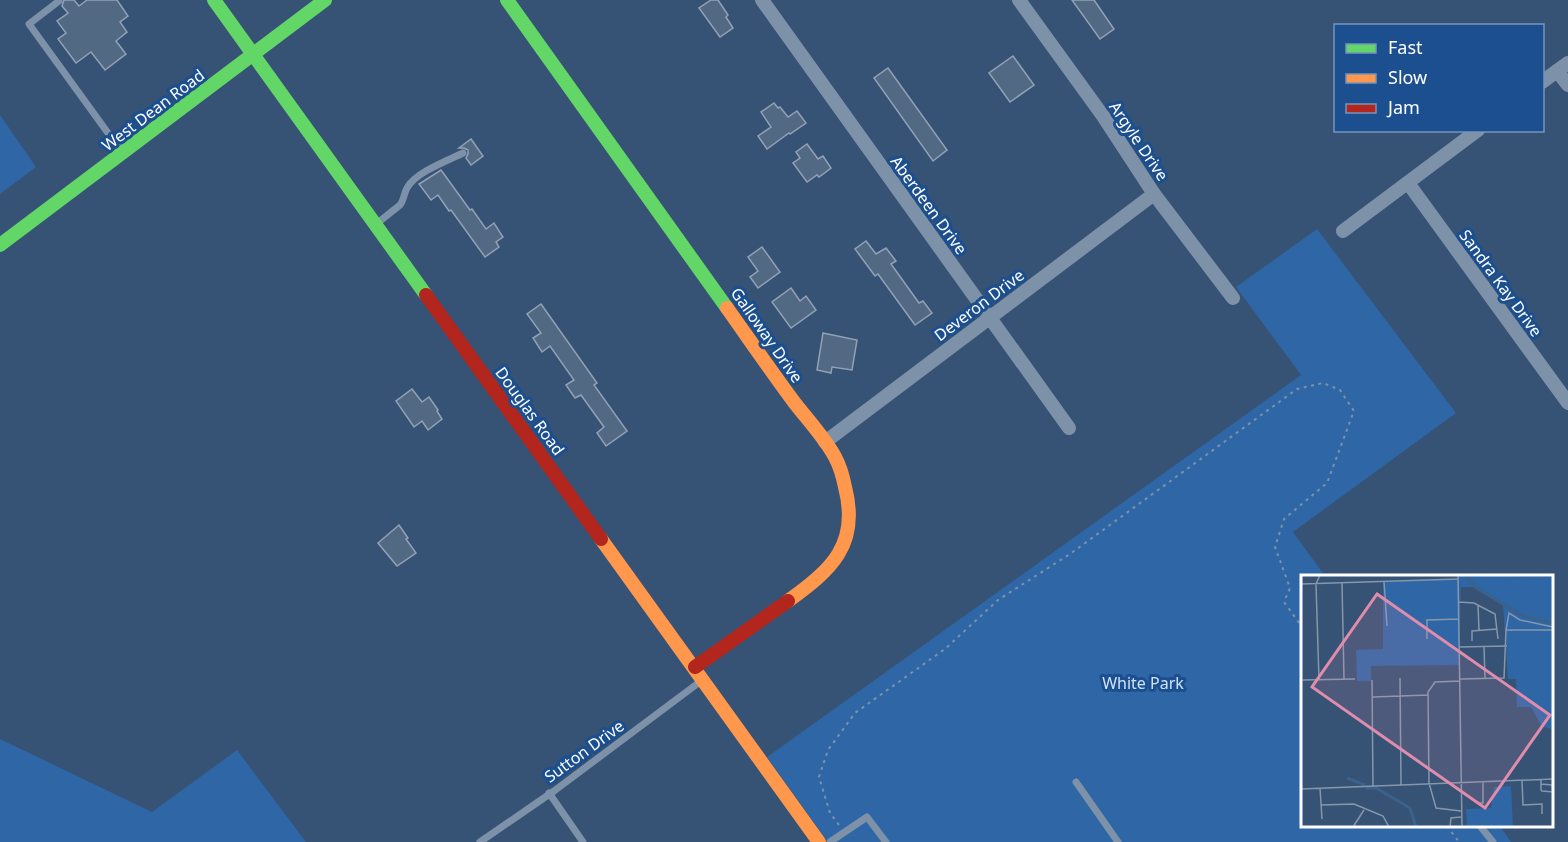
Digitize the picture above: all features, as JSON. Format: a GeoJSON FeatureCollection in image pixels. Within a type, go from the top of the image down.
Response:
{"type":"FeatureCollection","features":[{"type":"Feature","properties":{"kind":"street","name":"Douglas Road"},"geometry":{"type":"LineString","coordinates":[[214,0],[819,842]]}},
{"type":"Feature","properties":{"kind":"street","name":"West Dean Road"},"geometry":{"type":"LineString","coordinates":[[0,245],[325,0]]}},
{"type":"Feature","properties":{"kind":"street","name":"Galloway Drive"},"geometry":{"type":"LineString","coordinates":[[507,0],[794,402],[825,442],[837,461],[847,491],[850,510],[847,536],[840,552],[827,570],[814,582],[695,668]]}},
{"type":"Feature","properties":{"kind":"street","name":"Aberdeen Drive"},"geometry":{"type":"LineString","coordinates":[[762,0],[1070,428]]}},
{"type":"Feature","properties":{"kind":"street","name":"Argyle Drive"},"geometry":{"type":"LineString","coordinates":[[1019,0],[1103,116],[1154,194],[1233,298]]}},
{"type":"Feature","properties":{"kind":"street"},"geometry":{"type":"LineString","coordinates":[[1544,81],[1563,67],[1568,85]]}},
{"type":"Feature","properties":{"kind":"street"},"geometry":{"type":"LineString","coordinates":[[1343,231],[1475,132]]}},
{"type":"Feature","properties":{"kind":"street","name":"Sandra Kay Drive"},"geometry":{"type":"LineString","coordinates":[[1408,183],[1568,403]]}},
{"type":"Feature","properties":{"kind":"street","name":"Deveron Drive"},"geometry":{"type":"LineString","coordinates":[[825,442],[1154,194]]}},
{"type":"Feature","properties":{"kind":"lane"},"geometry":{"type":"LineString","coordinates":[[59,1],[29,24],[123,153]]}},
{"type":"Feature","properties":{"kind":"lane"},"geometry":{"type":"LineString","coordinates":[[375,225],[403,203],[406,189],[417,177],[463,153]]}},
{"type":"Feature","properties":{"kind":"lane","name":"Sutton Drive"},"geometry":{"type":"LineString","coordinates":[[480,842],[704,680]]}},
{"type":"Feature","properties":{"kind":"lane"},"geometry":{"type":"LineString","coordinates":[[1076,782],[1118,842]]}},
{"type":"Feature","properties":{"kind":"lane"},"geometry":{"type":"LineString","coordinates":[[549,793],[583,842]]}},
{"type":"Feature","properties":{"kind":"lane"},"geometry":{"type":"LineString","coordinates":[[830,842],[867,817],[886,842]]}},
{"type":"Feature","properties":{"kind":"lane"},"geometry":{"type":"LineString","coordinates":[[1481,827],[1492,842]]}},
{"type":"Feature","properties":{"kind":"path"},"geometry":{"type":"LineString","coordinates":[[830,813],[819,777],[828,750],[855,713],[945,649],[998,600],[1070,554],[1297,389],[1323,383],[1340,390],[1354,411],[1327,483],[1284,519],[1275,547],[1290,588],[1284,602],[1301,626]]}},
{"type":"Feature","properties":{"kind":"path"},"geometry":{"type":"LineString","coordinates":[[1448,827],[1459,842]]}},
{"type":"Feature","properties":{"kind":"green space"},"geometry":{"type":"Polygon","coordinates":[[[0,115],[36,167],[0,194],[0,115]]]}},
{"type":"Feature","properties":{"kind":"green space","name":"White Park"},"geometry":{"type":"Polygon","coordinates":[[[1317,229],[1456,413],[1293,532],[1324,575],[1301,575],[1301,827],[1501,827],[1511,842],[828,842],[767,757],[1301,375],[1236,287],[1317,229]]]}},
{"type":"Feature","properties":{"kind":"green space"},"geometry":{"type":"Polygon","coordinates":[[[0,739],[152,812],[237,750],[306,842],[0,842],[0,739]]]}},
{"type":"Feature","properties":{"kind":"building"},"geometry":{"type":"Polygon","coordinates":[[[64,0],[74,0],[79,6],[87,0],[117,0],[128,16],[120,22],[127,32],[116,41],[126,54],[105,70],[91,52],[76,63],[58,39],[66,33],[57,21],[68,13],[62,6],[64,0]]]}},
{"type":"Feature","properties":{"kind":"building"},"geometry":{"type":"Polygon","coordinates":[[[711,0],[718,0],[733,28],[720,37],[699,8],[711,0]]]}},
{"type":"Feature","properties":{"kind":"building"},"geometry":{"type":"Polygon","coordinates":[[[1072,0],[1094,0],[1114,29],[1100,39],[1072,0]]]}},
{"type":"Feature","properties":{"kind":"building"},"geometry":{"type":"Polygon","coordinates":[[[1013,56],[1034,85],[1010,102],[989,73],[1013,56]]]}},
{"type":"Feature","properties":{"kind":"building"},"geometry":{"type":"Polygon","coordinates":[[[888,68],[947,150],[933,161],[874,78],[888,68]]]}},
{"type":"Feature","properties":{"kind":"building"},"geometry":{"type":"Polygon","coordinates":[[[774,103],[788,117],[797,111],[806,123],[767,149],[758,136],[771,127],[761,112],[774,103]]]}},
{"type":"Feature","properties":{"kind":"building"},"geometry":{"type":"Polygon","coordinates":[[[471,139],[483,156],[471,165],[466,158],[468,150],[459,148],[471,139]]]}},
{"type":"Feature","properties":{"kind":"building"},"geometry":{"type":"Polygon","coordinates":[[[807,144],[818,159],[823,156],[831,168],[807,182],[793,163],[800,158],[796,152],[807,144]]]}},
{"type":"Feature","properties":{"kind":"building"},"geometry":{"type":"Polygon","coordinates":[[[441,170],[486,229],[494,223],[503,237],[496,242],[499,247],[485,257],[438,195],[431,200],[419,184],[441,170]]]}},
{"type":"Feature","properties":{"kind":"building"},"geometry":{"type":"Polygon","coordinates":[[[866,241],[876,254],[886,248],[896,261],[891,264],[919,303],[923,301],[932,313],[915,325],[878,274],[875,276],[855,249],[866,241]]]}},
{"type":"Feature","properties":{"kind":"building"},"geometry":{"type":"Polygon","coordinates":[[[762,247],[780,272],[758,288],[750,277],[758,271],[748,257],[762,247]]]}},
{"type":"Feature","properties":{"kind":"building"},"geometry":{"type":"Polygon","coordinates":[[[791,288],[800,301],[806,296],[816,310],[791,328],[772,302],[791,288]]]}},
{"type":"Feature","properties":{"kind":"building"},"geometry":{"type":"Polygon","coordinates":[[[541,304],[597,383],[594,385],[627,431],[606,446],[597,433],[604,427],[581,395],[575,398],[566,385],[574,380],[550,346],[542,352],[533,338],[541,333],[527,314],[541,304]]]}},
{"type":"Feature","properties":{"kind":"building"},"geometry":{"type":"Polygon","coordinates":[[[823,333],[857,340],[852,370],[832,367],[831,373],[817,370],[823,333]]]}},
{"type":"Feature","properties":{"kind":"building"},"geometry":{"type":"Polygon","coordinates":[[[412,389],[422,402],[429,397],[442,419],[428,430],[422,421],[414,427],[396,401],[412,389]]]}},
{"type":"Feature","properties":{"kind":"building"},"geometry":{"type":"Polygon","coordinates":[[[399,525],[416,553],[397,566],[378,543],[399,525]]]}},
{"type":"Feature","properties":{"kind":"traffic: fast"},"geometry":{"type":"LineString","coordinates":[[214,0],[426,295]]}},
{"type":"Feature","properties":{"kind":"traffic: fast"},"geometry":{"type":"LineString","coordinates":[[0,245],[325,0]]}},
{"type":"Feature","properties":{"kind":"traffic: fast"},"geometry":{"type":"LineString","coordinates":[[507,0],[727,308]]}},
{"type":"Feature","properties":{"kind":"traffic: slow"},"geometry":{"type":"LineString","coordinates":[[727,308],[831,450],[837,460],[845,487],[849,507],[845,540],[829,567],[788,601]]}},
{"type":"Feature","properties":{"kind":"traffic: slow"},"geometry":{"type":"LineString","coordinates":[[601,539],[819,842]]}},
{"type":"Feature","properties":{"kind":"traffic: jam"},"geometry":{"type":"LineString","coordinates":[[426,295],[601,539]]}},
{"type":"Feature","properties":{"kind":"traffic: jam"},"geometry":{"type":"LineString","coordinates":[[695,667],[788,601]]}}]}
